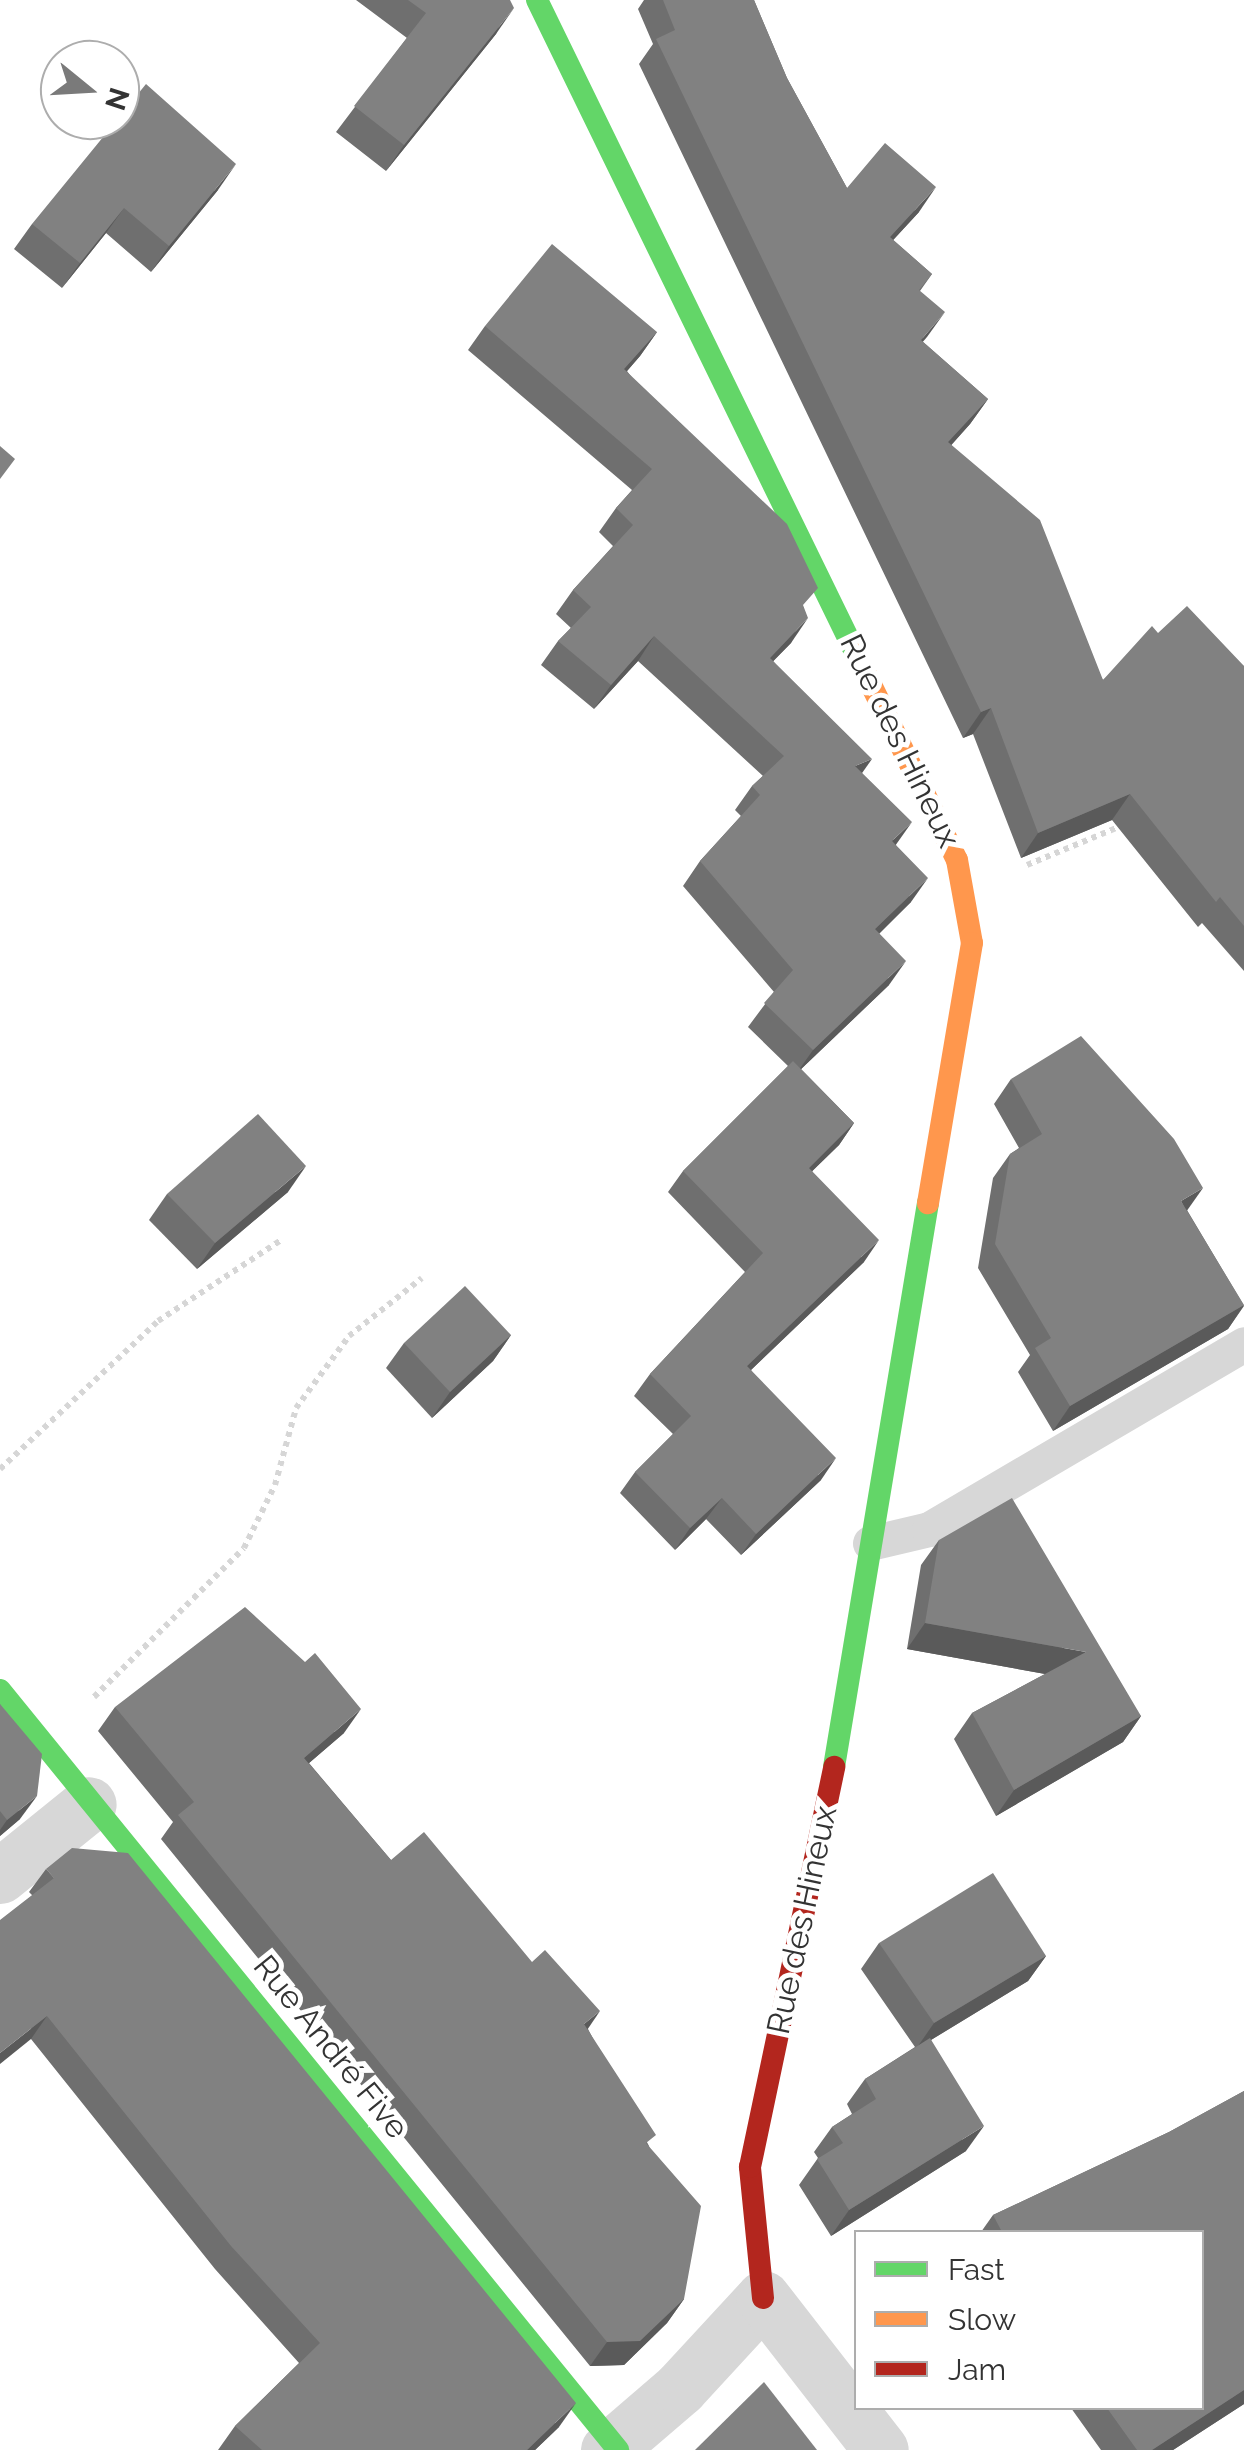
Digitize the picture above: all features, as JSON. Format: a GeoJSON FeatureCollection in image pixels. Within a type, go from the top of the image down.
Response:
{"type":"FeatureCollection","features":[{"type":"Feature","properties":{"kind":"street","name":"Rue des Hineux"},"geometry":{"type":"LineString","coordinates":[[537,0],[716,374],[891,719],[963,884],[972,942],[963,1022],[832,1778],[750,2168],[763,2298]]}},
{"type":"Feature","properties":{"kind":"street","name":"Rue André Five"},"geometry":{"type":"LineString","coordinates":[[0,1690],[614,2448]]}},
{"type":"Feature","properties":{"kind":"street"},"geometry":{"type":"LineString","coordinates":[[0,1876],[89,1804]]}},
{"type":"Feature","properties":{"kind":"street"},"geometry":{"type":"LineString","coordinates":[[614,2448],[680,2388],[763,2298],[881,2450]]}},
{"type":"Feature","properties":{"kind":"lane"},"geometry":{"type":"LineString","coordinates":[[870,1543],[928,1529],[1244,1344]]}},
{"type":"Feature","properties":{"kind":"path"},"geometry":{"type":"LineString","coordinates":[[1021,867],[1140,818]]}},
{"type":"Feature","properties":{"kind":"path"},"geometry":{"type":"LineString","coordinates":[[0,1469],[158,1321],[280,1241]]}},
{"type":"Feature","properties":{"kind":"path"},"geometry":{"type":"LineString","coordinates":[[41,1740],[97,1695],[244,1548],[274,1485],[296,1408],[349,1336],[422,1278]]}},
{"type":"Feature","properties":{"kind":"building"},"geometry":{"type":"Polygon","coordinates":[[[408,0],[510,0],[514,8],[404,145],[354,106],[426,13],[408,0]]]}},
{"type":"Feature","properties":{"kind":"building"},"geometry":{"type":"Polygon","coordinates":[[[663,0],[754,0],[787,78],[847,188],[885,143],[936,187],[890,237],[932,274],[919,290],[945,312],[921,340],[988,399],[948,442],[1040,520],[1103,680],[1152,626],[1158,633],[1187,606],[1244,666],[1244,926],[1220,897],[1216,902],[1130,794],[1038,833],[991,708],[981,712],[656,39],[675,30],[663,0]]]}},
{"type":"Feature","properties":{"kind":"building"},"geometry":{"type":"Polygon","coordinates":[[[146,84],[236,164],[169,246],[124,208],[80,263],[32,224],[101,140],[140,140],[140,91],[146,84]]]}},
{"type":"Feature","properties":{"kind":"building"},"geometry":{"type":"Polygon","coordinates":[[[552,244],[657,332],[624,369],[787,524],[818,588],[803,605],[808,618],[770,658],[872,759],[855,766],[912,822],[892,841],[928,878],[875,929],[906,961],[813,1050],[764,1003],[793,970],[700,861],[760,795],[752,786],[784,756],[654,636],[611,685],[558,641],[591,607],[573,590],[633,525],[616,508],[652,469],[485,326],[552,244]]]}},
{"type":"Feature","properties":{"kind":"building"},"geometry":{"type":"Polygon","coordinates":[[[0,446],[15,459],[0,479],[0,446]]]}},
{"type":"Feature","properties":{"kind":"building"},"geometry":{"type":"Polygon","coordinates":[[[1081,1036],[1174,1139],[1203,1188],[1181,1201],[1244,1305],[1070,1406],[1035,1348],[1051,1338],[995,1244],[1010,1154],[1042,1134],[1011,1079],[1081,1036]]]}},
{"type":"Feature","properties":{"kind":"building"},"geometry":{"type":"Polygon","coordinates":[[[793,1061],[854,1123],[809,1168],[879,1240],[747,1366],[836,1458],[756,1534],[722,1498],[690,1528],[635,1472],[691,1416],[650,1374],[763,1253],[683,1171],[793,1061]]]}},
{"type":"Feature","properties":{"kind":"building"},"geometry":{"type":"Polygon","coordinates":[[[258,1114],[306,1166],[215,1243],[167,1194],[258,1114]]]}},
{"type":"Feature","properties":{"kind":"building"},"geometry":{"type":"Polygon","coordinates":[[[465,1286],[511,1335],[450,1392],[404,1343],[465,1286]]]}},
{"type":"Feature","properties":{"kind":"building"},"geometry":{"type":"Polygon","coordinates":[[[1012,1498],[1141,1716],[1014,1790],[972,1713],[1086,1652],[925,1623],[939,1540],[1012,1498]]]}},
{"type":"Feature","properties":{"kind":"building"},"geometry":{"type":"Polygon","coordinates":[[[245,1607],[305,1662],[315,1653],[361,1709],[304,1758],[391,1860],[424,1832],[532,1962],[545,1950],[600,2011],[584,2024],[656,2135],[646,2143],[701,2206],[684,2299],[640,2341],[607,2342],[178,1815],[194,1802],[115,1707],[245,1607]]]}},
{"type":"Feature","properties":{"kind":"building"},"geometry":{"type":"Polygon","coordinates":[[[0,1704],[42,1754],[37,1796],[7,1820],[0,1811],[0,1704]]]}},
{"type":"Feature","properties":{"kind":"building"},"geometry":{"type":"Polygon","coordinates":[[[72,1848],[128,1853],[576,2403],[527,2450],[262,2450],[235,2426],[320,2343],[231,2246],[47,2016],[0,2053],[0,1920],[54,1878],[46,1869],[72,1848]]]}},
{"type":"Feature","properties":{"kind":"building"},"geometry":{"type":"Polygon","coordinates":[[[993,1873],[1046,1956],[934,2023],[879,1943],[993,1873]]]}},
{"type":"Feature","properties":{"kind":"building"},"geometry":{"type":"Polygon","coordinates":[[[930,2038],[984,2126],[849,2210],[817,2159],[843,2143],[832,2127],[876,2099],[865,2079],[930,2038]]]}},
{"type":"Feature","properties":{"kind":"building"},"geometry":{"type":"Polygon","coordinates":[[[1244,2091],[1244,2390],[1152,2450],[1137,2450],[1108,2410],[1204,2410],[1204,2230],[1001,2230],[993,2215],[1169,2132],[1244,2091]]]}},
{"type":"Feature","properties":{"kind":"building"},"geometry":{"type":"Polygon","coordinates":[[[764,2382],[817,2450],[695,2450],[764,2382]]]}},
{"type":"Feature","properties":{"kind":"traffic: fast"},"geometry":{"type":"LineString","coordinates":[[537,0],[856,654]]}},
{"type":"Feature","properties":{"kind":"traffic: fast"},"geometry":{"type":"LineString","coordinates":[[834,1767],[928,1203]]}},
{"type":"Feature","properties":{"kind":"traffic: fast"},"geometry":{"type":"LineString","coordinates":[[0,1690],[618,2450]]}},
{"type":"Feature","properties":{"kind":"traffic: slow"},"geometry":{"type":"LineString","coordinates":[[856,654],[957,860],[972,943],[928,1203]]}},
{"type":"Feature","properties":{"kind":"traffic: jam"},"geometry":{"type":"LineString","coordinates":[[763,2298],[750,2167],[834,1767]]}}]}
